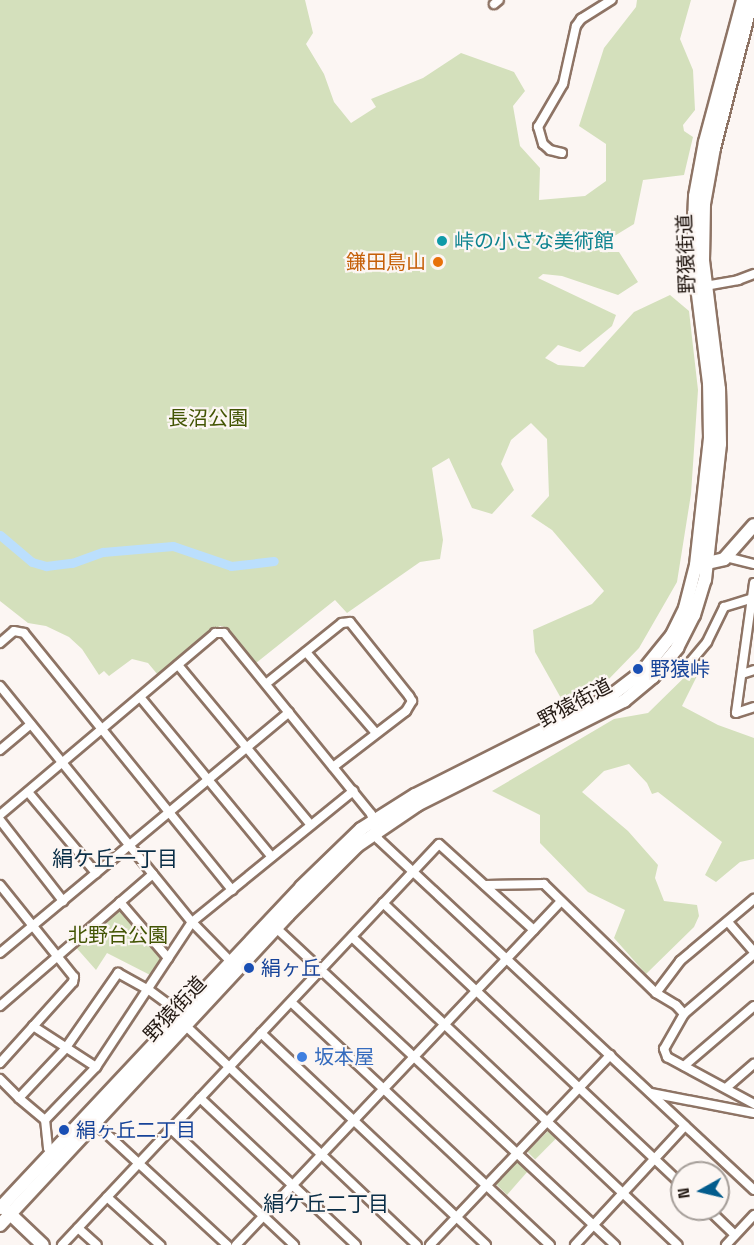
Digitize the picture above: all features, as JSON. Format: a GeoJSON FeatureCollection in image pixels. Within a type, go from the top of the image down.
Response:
{"type":"FeatureCollection","features":[{"type":"Feature","properties":{"kind":"main road","name":"野猿街道"},"geometry":{"type":"LineString","coordinates":[[3,1208],[95,1123],[231,962],[273,925],[374,826],[415,795],[601,703],[629,684],[657,656],[675,630],[702,564],[711,420],[708,374],[694,272],[693,216],[697,178],[743,0]]}},
{"type":"Feature","properties":{"kind":"main road","name":"野猿街道"},"geometry":{"type":"LineString","coordinates":[[374,826],[616,705],[639,690],[665,663],[694,615],[720,408],[705,286],[703,242],[706,186],[752,0]]}},
{"type":"Feature","properties":{"kind":"main road"},"geometry":{"type":"LineString","coordinates":[[702,564],[726,557],[754,525]]}},
{"type":"Feature","properties":{"kind":"main road","name":"野猿街道"},"geometry":{"type":"LineString","coordinates":[[0,1225],[3,1208],[52,1153],[184,1020],[273,925]]}},
{"type":"Feature","properties":{"kind":"main road"},"geometry":{"type":"LineString","coordinates":[[3,1208],[43,1245]]}},
{"type":"Feature","properties":{"kind":"street"},"geometry":{"type":"LineString","coordinates":[[562,153],[550,150],[543,144],[538,127],[563,84],[576,27],[581,19],[611,0]]}},
{"type":"Feature","properties":{"kind":"street"},"geometry":{"type":"LineString","coordinates":[[705,286],[738,280],[754,274]]}},
{"type":"Feature","properties":{"kind":"street"},"geometry":{"type":"LineString","coordinates":[[726,557],[754,564]]}},
{"type":"Feature","properties":{"kind":"street"},"geometry":{"type":"LineString","coordinates":[[754,583],[750,635],[736,713],[754,707]]}},
{"type":"Feature","properties":{"kind":"street"},"geometry":{"type":"LineString","coordinates":[[665,663],[682,672],[707,642],[724,607],[753,599]]}},
{"type":"Feature","properties":{"kind":"street"},"geometry":{"type":"LineString","coordinates":[[267,683],[342,622],[350,622],[412,701],[406,711],[333,767]]}},
{"type":"Feature","properties":{"kind":"street"},"geometry":{"type":"LineString","coordinates":[[0,643],[14,631],[24,633],[232,890]]}},
{"type":"Feature","properties":{"kind":"street"},"geometry":{"type":"LineString","coordinates":[[0,815],[215,633],[224,633],[353,791],[374,826],[378,839],[754,1190]]}},
{"type":"Feature","properties":{"kind":"street"},"geometry":{"type":"LineString","coordinates":[[306,652],[376,733]]}},
{"type":"Feature","properties":{"kind":"street"},"geometry":{"type":"LineString","coordinates":[[178,665],[311,825]]}},
{"type":"Feature","properties":{"kind":"street"},"geometry":{"type":"LineString","coordinates":[[742,674],[754,670]]}},
{"type":"Feature","properties":{"kind":"street"},"geometry":{"type":"LineString","coordinates":[[1,690],[192,922],[231,962]]}},
{"type":"Feature","properties":{"kind":"street"},"geometry":{"type":"LineString","coordinates":[[140,697],[272,857]]}},
{"type":"Feature","properties":{"kind":"street"},"geometry":{"type":"LineString","coordinates":[[1,951],[289,712]]}},
{"type":"Feature","properties":{"kind":"street"},"geometry":{"type":"LineString","coordinates":[[0,750],[31,724]]}},
{"type":"Feature","properties":{"kind":"street"},"geometry":{"type":"LineString","coordinates":[[45,1120],[96,1067],[192,922],[353,791]]}},
{"type":"Feature","properties":{"kind":"street"},"geometry":{"type":"LineString","coordinates":[[28,792],[96,873]]}},
{"type":"Feature","properties":{"kind":"street"},"geometry":{"type":"LineString","coordinates":[[0,820],[63,901]]}},
{"type":"Feature","properties":{"kind":"street"},"geometry":{"type":"LineString","coordinates":[[62,1245],[439,844]]}},
{"type":"Feature","properties":{"kind":"street"},"geometry":{"type":"LineString","coordinates":[[439,844],[534,930]]}},
{"type":"Feature","properties":{"kind":"street"},"geometry":{"type":"LineString","coordinates":[[439,844],[534,930]]}},
{"type":"Feature","properties":{"kind":"street"},"geometry":{"type":"LineString","coordinates":[[0,1006],[153,874]]}},
{"type":"Feature","properties":{"kind":"street"},"geometry":{"type":"LineString","coordinates":[[485,885],[544,884],[656,993],[676,1005],[684,1014]]}},
{"type":"Feature","properties":{"kind":"street"},"geometry":{"type":"LineString","coordinates":[[0,885],[74,977],[73,982],[0,1063]]}},
{"type":"Feature","properties":{"kind":"street"},"geometry":{"type":"LineString","coordinates":[[656,993],[680,961],[754,899]]}},
{"type":"Feature","properties":{"kind":"street"},"geometry":{"type":"LineString","coordinates":[[120,902],[168,958]]}},
{"type":"Feature","properties":{"kind":"street"},"geometry":{"type":"LineString","coordinates":[[236,1245],[560,902]]}},
{"type":"Feature","properties":{"kind":"street"},"geometry":{"type":"LineString","coordinates":[[383,903],[670,1173]]}},
{"type":"Feature","properties":{"kind":"street"},"geometry":{"type":"LineString","coordinates":[[728,922],[754,953],[684,1014],[664,1049],[667,1057],[754,1104]]}},
{"type":"Feature","properties":{"kind":"street"},"geometry":{"type":"LineString","coordinates":[[273,925],[615,1245]]}},
{"type":"Feature","properties":{"kind":"street"},"geometry":{"type":"LineString","coordinates":[[352,937],[678,1245]]}},
{"type":"Feature","properties":{"kind":"street"},"geometry":{"type":"LineString","coordinates":[[19,1098],[65,1049],[118,973],[148,990],[184,1020],[230,1067],[417,1245]]}},
{"type":"Feature","properties":{"kind":"street"},"geometry":{"type":"LineString","coordinates":[[291,1002],[550,1245]]}},
{"type":"Feature","properties":{"kind":"street"},"geometry":{"type":"LineString","coordinates":[[684,1066],[754,1006]]}},
{"type":"Feature","properties":{"kind":"street"},"geometry":{"type":"LineString","coordinates":[[33,1026],[65,1049],[96,1067]]}},
{"type":"Feature","properties":{"kind":"street"},"geometry":{"type":"LineString","coordinates":[[261,1033],[486,1245]]}},
{"type":"Feature","properties":{"kind":"street"},"geometry":{"type":"LineString","coordinates":[[430,1245],[610,1055]]}},
{"type":"Feature","properties":{"kind":"street"},"geometry":{"type":"LineString","coordinates":[[726,1088],[754,1064]]}},
{"type":"Feature","properties":{"kind":"street"},"geometry":{"type":"LineString","coordinates":[[0,1079],[45,1120],[48,1148],[52,1153]]}},
{"type":"Feature","properties":{"kind":"street"},"geometry":{"type":"LineString","coordinates":[[650,1092],[754,1113]]}},
{"type":"Feature","properties":{"kind":"street"},"geometry":{"type":"LineString","coordinates":[[200,1098],[356,1245]]}},
{"type":"Feature","properties":{"kind":"street"},"geometry":{"type":"LineString","coordinates":[[95,1123],[227,1245]]}},
{"type":"Feature","properties":{"kind":"street"},"geometry":{"type":"LineString","coordinates":[[575,1245],[685,1126]]}},
{"type":"Feature","properties":{"kind":"street"},"geometry":{"type":"LineString","coordinates":[[171,1129],[294,1245]]}},
{"type":"Feature","properties":{"kind":"street"},"geometry":{"type":"LineString","coordinates":[[107,1197],[160,1245]]}},
{"type":"Feature","properties":{"kind":"street"},"geometry":{"type":"LineString","coordinates":[[726,1245],[754,1215]]}},
{"type":"Feature","properties":{"kind":"street"},"geometry":{"type":"LineString","coordinates":[[720,1221],[735,1235]]}},
{"type":"Feature","properties":{"kind":"street"},"geometry":{"type":"LineString","coordinates":[[78,1228],[97,1245]]}},
{"type":"Feature","properties":{"kind":"green space","name":"長沼公園"},"geometry":{"type":"Polygon","coordinates":[[[0,0],[305,0],[313,33],[306,44],[324,74],[334,102],[351,123],[376,107],[371,99],[423,78],[461,53],[514,72],[525,91],[513,106],[520,146],[540,168],[539,200],[585,196],[606,181],[606,144],[579,126],[604,48],[636,7],[637,0],[691,0],[680,39],[693,70],[695,110],[683,125],[684,131],[693,137],[684,175],[643,180],[634,224],[598,246],[600,252],[619,252],[638,282],[618,295],[562,276],[543,274],[538,278],[616,315],[612,326],[580,352],[558,345],[545,358],[558,365],[584,367],[634,312],[670,295],[689,311],[698,390],[691,494],[677,582],[639,648],[605,683],[562,700],[535,652],[533,630],[592,604],[604,591],[552,530],[531,516],[549,496],[547,439],[531,423],[511,440],[501,464],[514,490],[492,514],[472,508],[449,458],[432,468],[443,540],[440,559],[420,562],[347,613],[335,600],[256,663],[225,627],[220,626],[158,675],[148,663],[132,659],[109,676],[104,671],[99,675],[82,649],[69,637],[46,626],[28,623],[0,601],[0,0]]]}},
{"type":"Feature","properties":{"kind":"green space"},"geometry":{"type":"Polygon","coordinates":[[[699,663],[701,668],[682,706],[718,725],[754,738],[754,859],[740,862],[716,882],[705,875],[722,842],[658,792],[652,794],[647,783],[629,764],[604,771],[582,792],[628,831],[658,865],[655,878],[664,901],[697,905],[699,916],[694,927],[646,974],[614,938],[625,910],[588,892],[540,843],[540,815],[492,791],[614,719],[648,713],[699,663]]]}},
{"type":"Feature","properties":{"kind":"green space","name":"北野台公園"},"geometry":{"type":"Polygon","coordinates":[[[120,902],[168,958],[156,978],[107,953],[96,970],[73,944],[120,902]]]}},
{"type":"Feature","properties":{"kind":"green space"},"geometry":{"type":"Polygon","coordinates":[[[550,1129],[558,1137],[535,1159],[527,1152],[550,1129]]]}},
{"type":"Feature","properties":{"kind":"green space"},"geometry":{"type":"Polygon","coordinates":[[[514,1163],[520,1163],[528,1171],[507,1195],[496,1184],[514,1163]]]}},
{"type":"Feature","properties":{"kind":"waterway"},"geometry":{"type":"LineString","coordinates":[[0,535],[32,562],[46,566],[72,563],[103,552],[173,546],[231,566],[274,561]]}},
{"type":"Feature","properties":{"kind":"place","name":"峠の小さな美術館"},"geometry":{"type":"Point","coordinates":[442,241]}},
{"type":"Feature","properties":{"kind":"place","name":"鎌田鳥山"},"geometry":{"type":"Point","coordinates":[438,262]}},
{"type":"Feature","properties":{"kind":"place","name":"野猿峠"},"geometry":{"type":"Point","coordinates":[638,669]}},
{"type":"Feature","properties":{"kind":"place","name":"絹ヶ丘"},"geometry":{"type":"Point","coordinates":[249,968]}},
{"type":"Feature","properties":{"kind":"place","name":"坂本屋"},"geometry":{"type":"Point","coordinates":[302,1057]}},
{"type":"Feature","properties":{"kind":"place","name":"絹ヶ丘二丁目"},"geometry":{"type":"Point","coordinates":[64,1130]}},
{"type":"Feature","properties":{"kind":"district","name":"絹ケ丘一丁目"},"geometry":{"type":"Point","coordinates":[115,859]}},
{"type":"Feature","properties":{"kind":"district","name":"絹ケ丘二丁目"},"geometry":{"type":"Point","coordinates":[326,1204]}}]}
